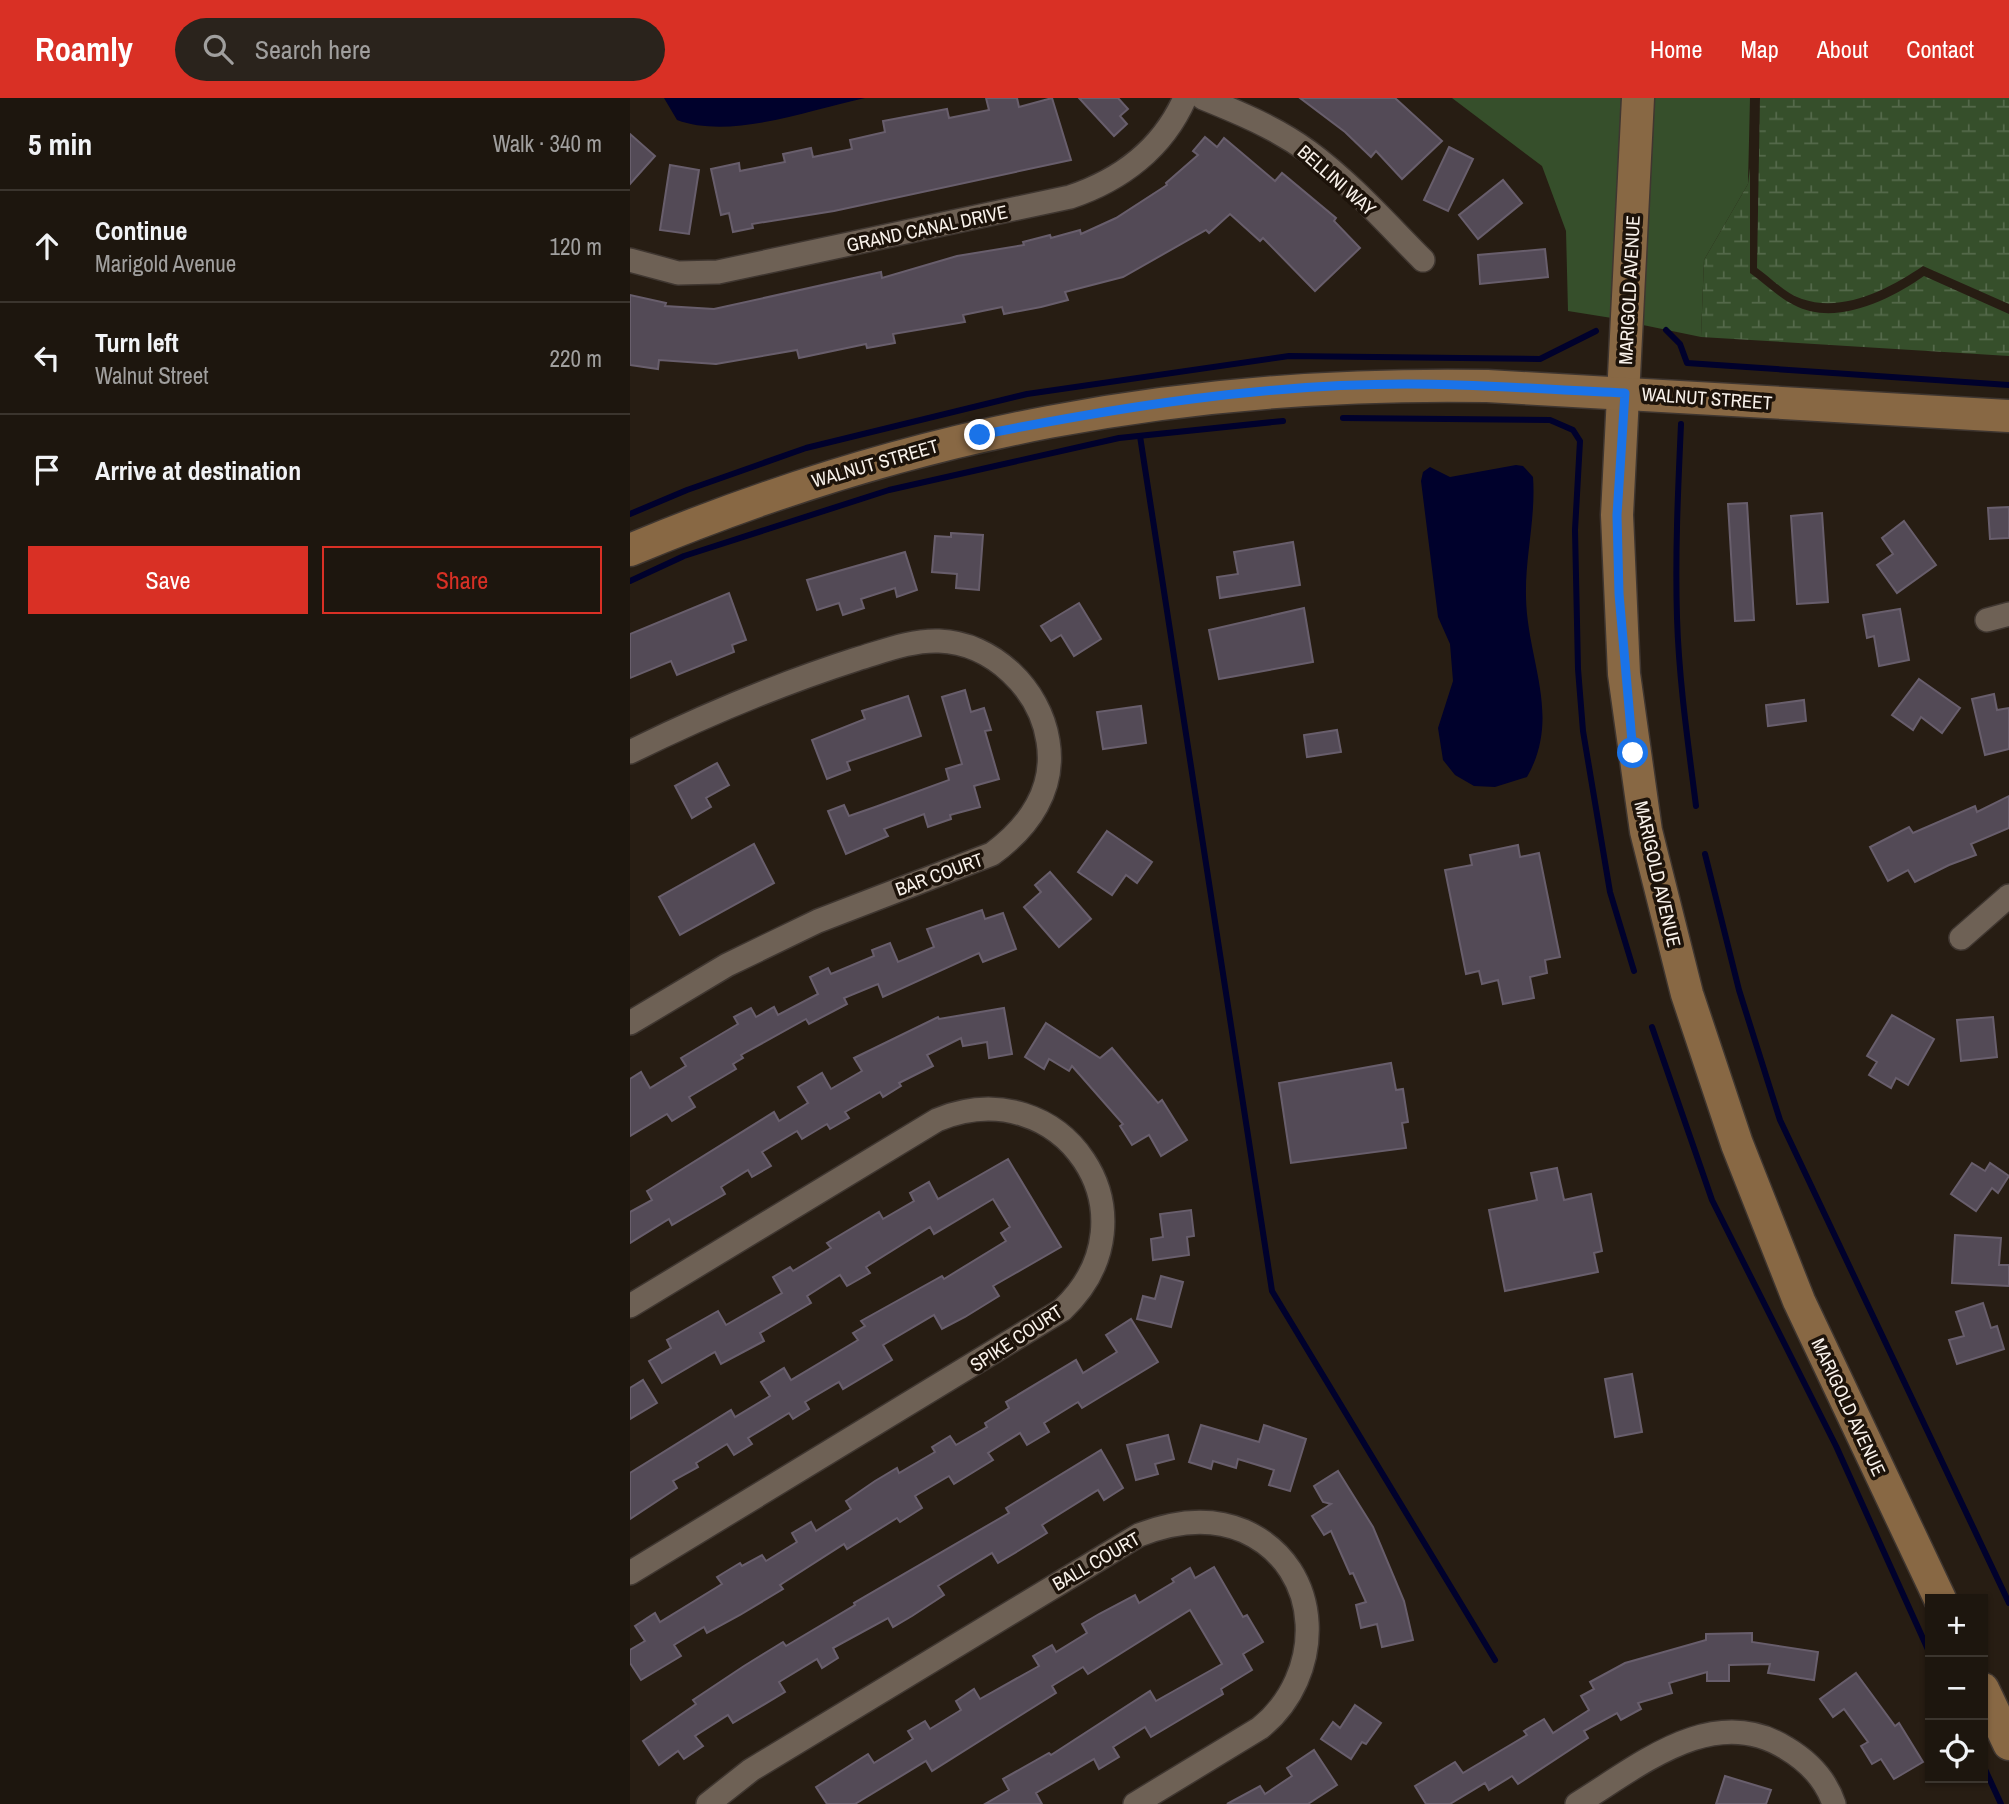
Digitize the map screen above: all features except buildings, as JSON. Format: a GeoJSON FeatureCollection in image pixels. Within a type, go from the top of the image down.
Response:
{"type":"FeatureCollection","features":[{"type":"Feature","properties":{"kind":"main road","name":"MARIGOLD AVENUE"},"geometry":{"type":"LineString","coordinates":[[1638,98],[1617,515],[1624,674],[1646,831],[1666,922],[1705,1054],[1782,1260],[1938,1594]]}},
{"type":"Feature","properties":{"kind":"main road","name":"WALNUT STREET"},"geometry":{"type":"LineString","coordinates":[[630,550],[720,513],[821,478],[980,435],[1070,417],[1228,395],[1323,387],[1474,386],[2009,416]]}},
{"type":"Feature","properties":{"kind":"main road"},"geometry":{"type":"LineString","coordinates":[[1988,1700],[2009,1744]]}},
{"type":"Feature","properties":{"kind":"street","name":"GRAND CANAL DRIVE"},"geometry":{"type":"LineString","coordinates":[[630,260],[678,273],[718,272],[1070,197],[1093,189],[1135,164],[1168,128],[1185,98]]}},
{"type":"Feature","properties":{"kind":"street","name":"BELLINI WAY"},"geometry":{"type":"LineString","coordinates":[[1203,98],[1266,125],[1308,151],[1346,184],[1423,260]]}},
{"type":"Feature","properties":{"kind":"street","name":"BAR COURT"},"geometry":{"type":"LineString","coordinates":[[630,752],[768,691],[830,668],[919,641],[941,641],[983,652],[1020,681],[1041,715],[1049,754],[1047,780],[1033,814],[1011,840],[992,854],[818,921],[727,965],[630,1023]]}},
{"type":"Feature","properties":{"kind":"street"},"geometry":{"type":"LineString","coordinates":[[1961,938],[2009,896]]}},
{"type":"Feature","properties":{"kind":"street","name":"SPIKE COURT"},"geometry":{"type":"LineString","coordinates":[[630,1307],[937,1120],[965,1110],[1009,1110],[1049,1126],[1081,1155],[1100,1192],[1104,1220],[1100,1253],[1080,1292],[1062,1310],[630,1573]]}},
{"type":"Feature","properties":{"kind":"street","name":"BALL COURT"},"geometry":{"type":"LineString","coordinates":[[708,1804],[751,1770],[1139,1535],[1185,1522],[1209,1522],[1244,1531],[1282,1561],[1304,1604],[1307,1653],[1297,1686],[1275,1716],[1260,1728],[1135,1804]]}},
{"type":"Feature","properties":{"kind":"street"},"geometry":{"type":"LineString","coordinates":[[1577,1804],[1686,1740],[1725,1731],[1761,1737],[1795,1753],[1822,1780],[1835,1804]]}},
{"type":"Feature","properties":{"kind":"green space"},"geometry":{"type":"Polygon","coordinates":[[[1452,98],[1627,98],[1618,319],[1568,311],[1566,231],[1542,166],[1452,98]]]}},
{"type":"Feature","properties":{"kind":"green space"},"geometry":{"type":"Polygon","coordinates":[[[1648,98],[1750,98],[1748,184],[1704,260],[1701,337],[1638,324],[1648,98]]]}},
{"type":"Feature","properties":{"kind":"green space"},"geometry":{"type":"Polygon","coordinates":[[[1760,98],[2009,98],[2009,304],[1923,266],[1896,283],[1865,296],[1849,301],[1818,303],[1790,293],[1757,268],[1760,98]]]}},
{"type":"Feature","properties":{"kind":"green space"},"geometry":{"type":"Polygon","coordinates":[[[1750,168],[1750,273],[1777,294],[1810,311],[1844,312],[1879,302],[1924,276],[2009,314],[2009,356],[1701,337],[1704,260],[1748,184],[1750,168]]]}},
{"type":"Feature","properties":{"kind":"water"},"geometry":{"type":"Polygon","coordinates":[[[664,98],[865,98],[795,116],[721,127],[677,120],[664,98]]]}},
{"type":"Feature","properties":{"kind":"water"},"geometry":{"type":"Polygon","coordinates":[[[1523,466],[1533,477],[1526,597],[1540,688],[1542,732],[1537,754],[1527,777],[1495,787],[1474,786],[1455,775],[1443,760],[1438,728],[1453,681],[1450,644],[1438,617],[1421,481],[1423,472],[1430,467],[1450,477],[1523,466]]]}},
{"type":"Feature","properties":{"kind":"waterway"},"geometry":{"type":"LineString","coordinates":[[1666,330],[1680,344],[1687,363],[2009,385]]}},
{"type":"Feature","properties":{"kind":"waterway"},"geometry":{"type":"LineString","coordinates":[[630,514],[687,490],[806,448],[1027,394],[1289,356],[1540,359],[1596,331]]}},
{"type":"Feature","properties":{"kind":"waterway"},"geometry":{"type":"LineString","coordinates":[[1343,418],[1550,420],[1573,430],[1580,441],[1575,530],[1578,669],[1583,731],[1610,892],[1634,971]]}},
{"type":"Feature","properties":{"kind":"waterway"},"geometry":{"type":"LineString","coordinates":[[630,581],[684,556],[889,490],[1119,438],[1283,421]]}},
{"type":"Feature","properties":{"kind":"waterway"},"geometry":{"type":"LineString","coordinates":[[1681,424],[1677,618],[1682,689],[1696,806]]}},
{"type":"Feature","properties":{"kind":"waterway"},"geometry":{"type":"LineString","coordinates":[[1140,436],[1272,1291],[1495,1660]]}},
{"type":"Feature","properties":{"kind":"waterway"},"geometry":{"type":"LineString","coordinates":[[1705,854],[1739,990],[1780,1120],[2009,1603]]}},
{"type":"Feature","properties":{"kind":"waterway"},"geometry":{"type":"LineString","coordinates":[[1652,1027],[1712,1200],[1836,1446],[1925,1643]]}},
{"type":"Feature","properties":{"kind":"waterway"},"geometry":{"type":"LineString","coordinates":[[1988,1776],[2001,1804]]}},
{"type":"Feature","properties":{"kind":"route"},"geometry":{"type":"LineString","coordinates":[[980,435],[1160,403],[1317,387],[1405,384],[1625,393],[1617,515],[1624,674],[1633,753]]}}]}
